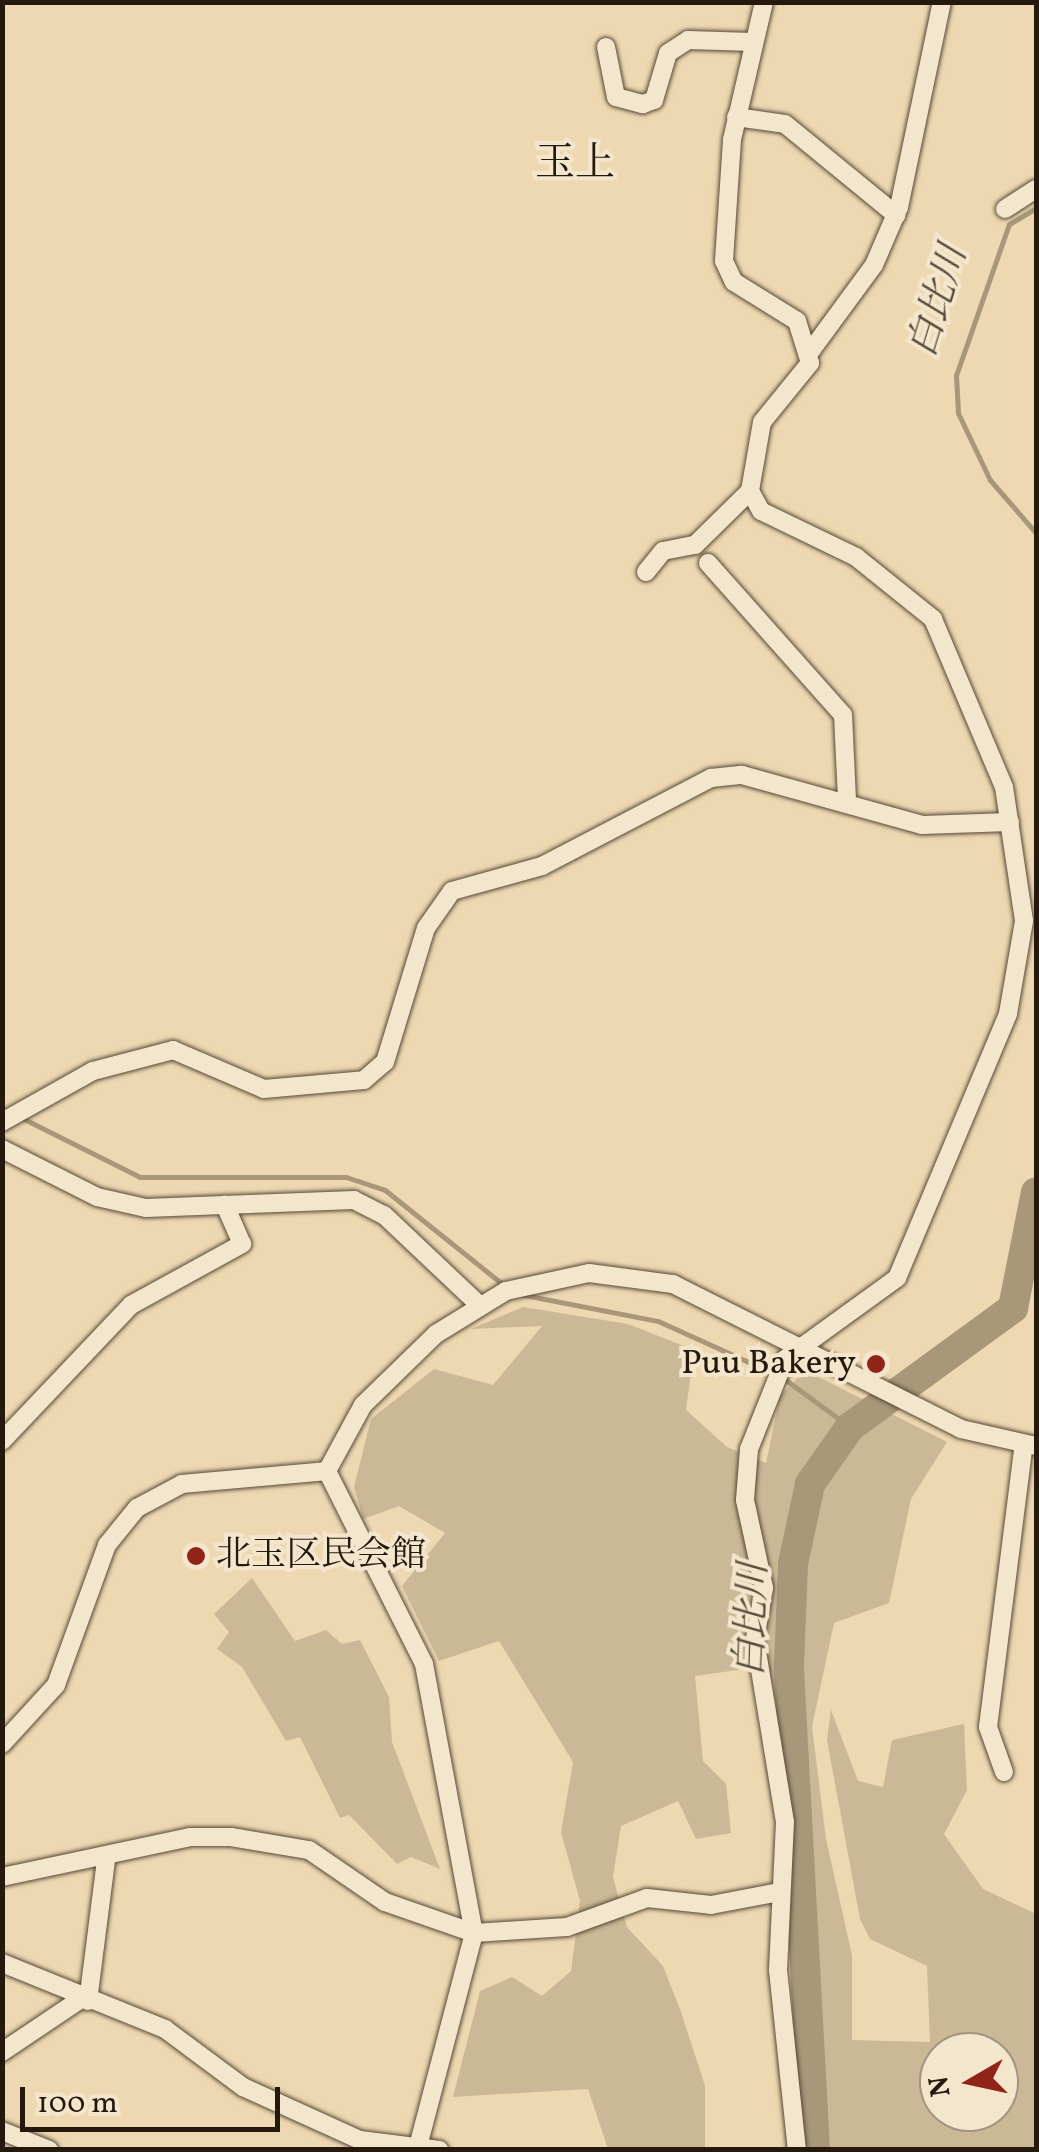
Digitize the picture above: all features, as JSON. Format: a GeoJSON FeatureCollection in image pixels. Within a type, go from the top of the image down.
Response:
{"type":"FeatureCollection","features":[{"type":"Feature","properties":{"kind":"street"},"geometry":{"type":"LineString","coordinates":[[764,2],[736,117],[724,261],[734,282],[797,320],[810,352]]}},
{"type":"Feature","properties":{"kind":"street"},"geometry":{"type":"LineString","coordinates":[[646,572],[663,550],[695,546],[750,492],[762,422],[874,265],[896,215],[942,2]]}},
{"type":"Feature","properties":{"kind":"street"},"geometry":{"type":"LineString","coordinates":[[606,47],[616,97],[643,104],[654,100],[668,54],[688,40],[753,42]]}},
{"type":"Feature","properties":{"kind":"street"},"geometry":{"type":"LineString","coordinates":[[736,117],[785,124],[896,215]]}},
{"type":"Feature","properties":{"kind":"street"},"geometry":{"type":"LineString","coordinates":[[1005,209],[1036,189]]}},
{"type":"Feature","properties":{"kind":"street"},"geometry":{"type":"LineString","coordinates":[[750,492],[761,511],[856,558],[933,619],[989,740],[1010,822],[1024,921],[1008,1014],[897,1278],[792,1354],[766,1390],[745,1500],[764,1588],[755,1640],[785,1822],[779,1892],[796,2150]]}},
{"type":"Feature","properties":{"kind":"street"},"geometry":{"type":"LineString","coordinates":[[708,563],[844,715],[847,801]]}},
{"type":"Feature","properties":{"kind":"street"},"geometry":{"type":"LineString","coordinates":[[2,1122],[93,1072],[173,1050],[264,1088],[364,1080],[385,1062],[426,928],[452,891],[542,866],[711,778],[742,775],[847,801],[922,825],[1010,822]]}},
{"type":"Feature","properties":{"kind":"street"},"geometry":{"type":"LineString","coordinates":[[2,1149],[118,1204],[225,1205],[314,1196],[371,1206],[484,1301]]}},
{"type":"Feature","properties":{"kind":"street"},"geometry":{"type":"LineString","coordinates":[[2,1441],[131,1305],[242,1244],[225,1205]]}},
{"type":"Feature","properties":{"kind":"street"},"geometry":{"type":"LineString","coordinates":[[328,1470],[382,1381],[484,1301],[526,1284],[589,1272],[653,1279],[792,1354],[873,1383],[914,1406],[1030,1445],[988,1727],[1004,1772]]}},
{"type":"Feature","properties":{"kind":"street"},"geometry":{"type":"LineString","coordinates":[[2,1744],[56,1686],[107,1545],[137,1508],[182,1484],[328,1470]]}},
{"type":"Feature","properties":{"kind":"street"},"geometry":{"type":"LineString","coordinates":[[328,1470],[424,1664],[474,1933],[418,2146]]}},
{"type":"Feature","properties":{"kind":"street"},"geometry":{"type":"LineString","coordinates":[[2,1877],[106,1861],[190,1838],[309,1850],[385,1902],[474,1933],[567,1928],[646,1898],[711,1905],[779,1892]]}},
{"type":"Feature","properties":{"kind":"street"},"geometry":{"type":"LineString","coordinates":[[2,2052],[85,2000],[106,1861]]}},
{"type":"Feature","properties":{"kind":"street"},"geometry":{"type":"LineString","coordinates":[[2,1962],[85,2000],[165,2029],[243,2086],[360,2140],[439,2150]]}},
{"type":"Feature","properties":{"kind":"street"},"geometry":{"type":"LineString","coordinates":[[2,2131],[49,2150]]}},
{"type":"Feature","properties":{"kind":"shaded area"},"geometry":{"type":"Polygon","coordinates":[[[523,1307],[628,1324],[694,1350],[686,1410],[727,1447],[766,1463],[780,1396],[805,1370],[947,1442],[911,1499],[889,1603],[834,1623],[812,1727],[826,1839],[852,1955],[852,2040],[919,2042],[919,2132],[1019,2132],[1019,2032],[930,2032],[927,1966],[870,1939],[860,1919],[827,1740],[831,1710],[858,1781],[883,1787],[892,1740],[964,1724],[967,1790],[944,1834],[983,1889],[1036,1914],[1036,2149],[808,2149],[798,2095],[792,1782],[780,1704],[745,1669],[695,1676],[703,1761],[726,1784],[731,1833],[696,1839],[678,1801],[621,1826],[613,1877],[627,1927],[663,1966],[681,2012],[705,2086],[705,2149],[608,2149],[588,2089],[453,2097],[480,1991],[512,1977],[542,1996],[571,1971],[580,1901],[561,1832],[573,1762],[499,1641],[439,1661],[402,1586],[445,1533],[399,1506],[363,1519],[354,1487],[371,1419],[434,1369],[493,1385],[542,1326],[471,1329],[523,1307]]]}},
{"type":"Feature","properties":{"kind":"shaded area"},"geometry":{"type":"Polygon","coordinates":[[[252,1578],[295,1641],[326,1630],[342,1644],[360,1640],[389,1697],[392,1742],[440,1869],[411,1857],[397,1864],[349,1815],[340,1818],[300,1737],[286,1741],[242,1667],[217,1649],[229,1632],[214,1614],[252,1578]]]}},
{"type":"Feature","properties":{"kind":"waterway","name":"白比川"},"geometry":{"type":"LineString","coordinates":[[1036,208],[1009,224],[956,375],[958,413],[990,480],[1036,533]]}},
{"type":"Feature","properties":{"kind":"waterway"},"geometry":{"type":"LineString","coordinates":[[22,1118],[140,1177],[346,1177],[385,1190],[505,1286]]}},
{"type":"Feature","properties":{"kind":"waterway","name":"白比川"},"geometry":{"type":"LineString","coordinates":[[815,2150],[789,1665],[793,1564],[810,1484],[850,1427],[1013,1308],[1036,1192]]}},
{"type":"Feature","properties":{"kind":"waterway"},"geometry":{"type":"LineString","coordinates":[[519,1294],[658,1321],[773,1373]]}},
{"type":"Feature","properties":{"kind":"waterway"},"geometry":{"type":"LineString","coordinates":[[783,1378],[850,1427]]}},
{"type":"Feature","properties":{"kind":"place","name":"Puu Bakery"},"geometry":{"type":"Point","coordinates":[876,1364]}},
{"type":"Feature","properties":{"kind":"place","name":"北玉区民会館"},"geometry":{"type":"Point","coordinates":[196,1556]}},
{"type":"Feature","properties":{"kind":"district","name":"玉上"},"geometry":{"type":"Point","coordinates":[575,165]}}]}
